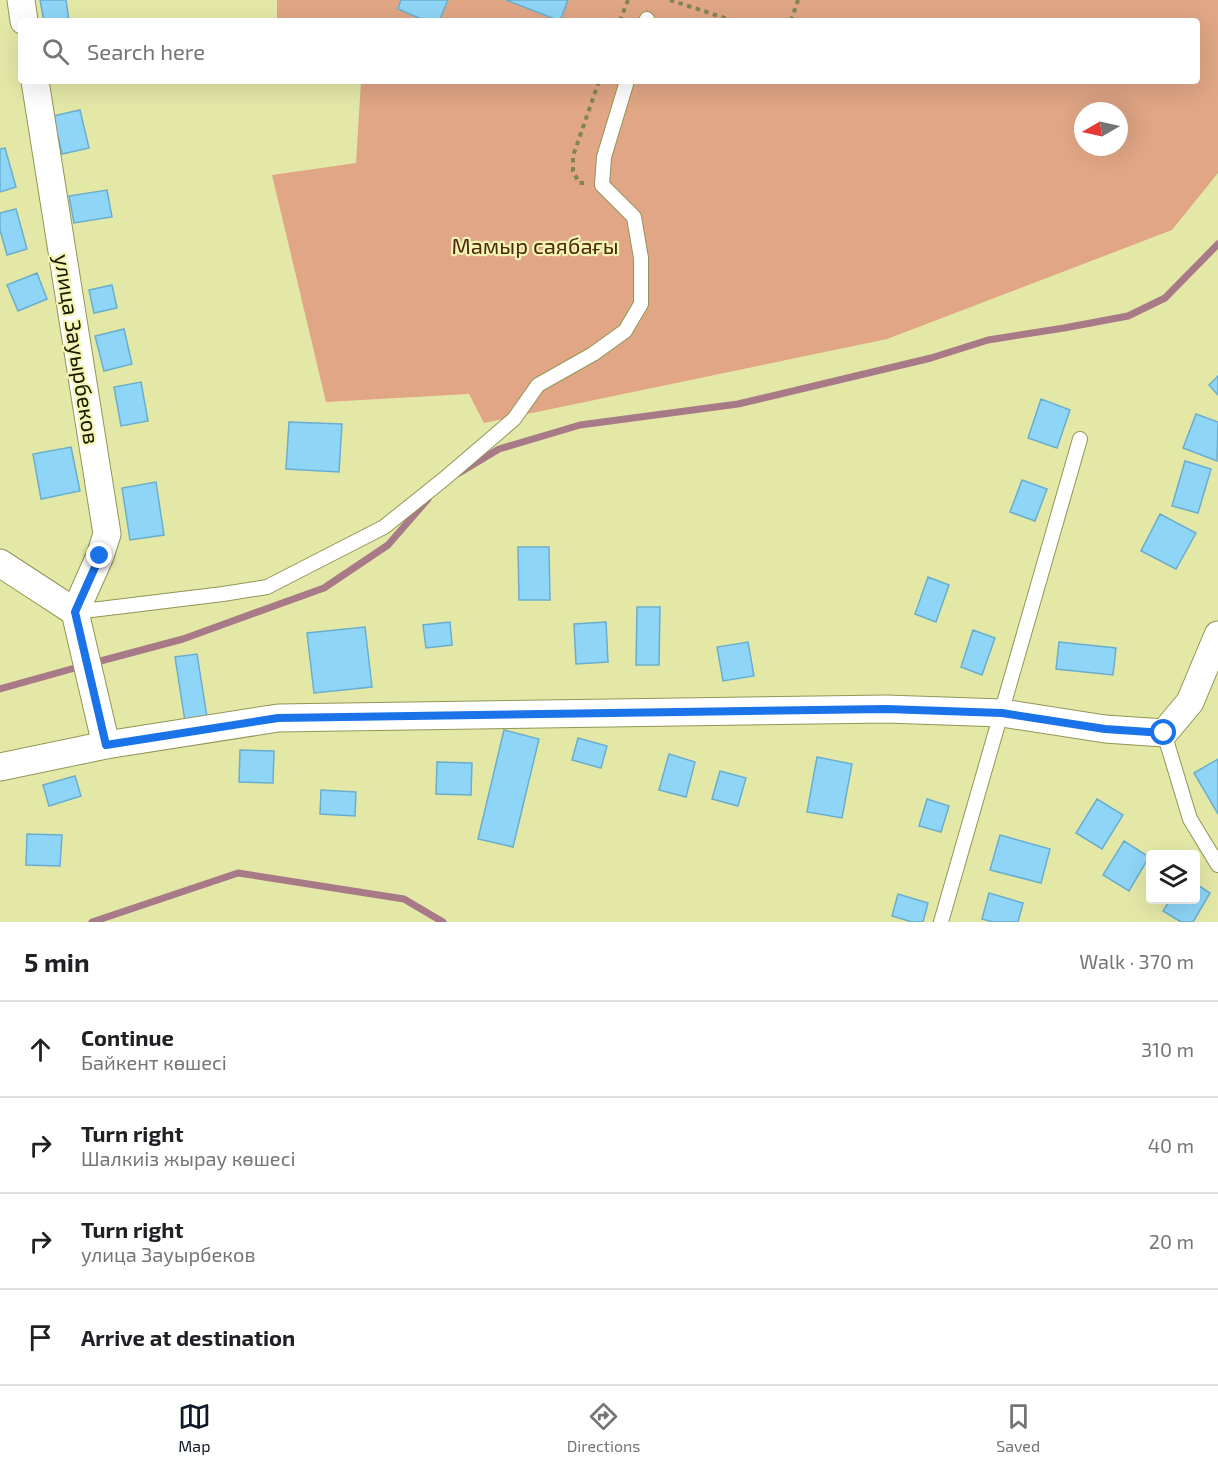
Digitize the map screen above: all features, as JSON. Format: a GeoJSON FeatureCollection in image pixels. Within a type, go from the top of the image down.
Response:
{"type":"FeatureCollection","features":[{"type":"Feature","properties":{"kind":"street"},"geometry":{"type":"LineString","coordinates":[[21,0],[24,18]]}},
{"type":"Feature","properties":{"kind":"street","name":"улица Зауырбеков"},"geometry":{"type":"LineString","coordinates":[[34,84],[107,534],[100,556],[75,612]]}},
{"type":"Feature","properties":{"kind":"street"},"geometry":{"type":"LineString","coordinates":[[0,563],[75,612],[106,745]]}},
{"type":"Feature","properties":{"kind":"street"},"geometry":{"type":"LineString","coordinates":[[0,767],[106,745],[278,718],[886,709],[1002,713],[1105,729],[1164,733],[1190,702],[1218,635]]}},
{"type":"Feature","properties":{"kind":"lane"},"geometry":{"type":"LineString","coordinates":[[75,612],[267,587],[384,527],[514,419],[538,385],[593,354],[626,331],[641,304],[641,258],[634,217],[602,185],[604,157],[626,84]]}},
{"type":"Feature","properties":{"kind":"lane"},"geometry":{"type":"LineString","coordinates":[[941,922],[1080,439]]}},
{"type":"Feature","properties":{"kind":"lane"},"geometry":{"type":"LineString","coordinates":[[1164,733],[1190,819],[1218,865]]}},
{"type":"Feature","properties":{"kind":"path"},"geometry":{"type":"LineString","coordinates":[[621,18],[628,0]]}},
{"type":"Feature","properties":{"kind":"path"},"geometry":{"type":"LineString","coordinates":[[670,0],[726,18]]}},
{"type":"Feature","properties":{"kind":"path"},"geometry":{"type":"LineString","coordinates":[[791,18],[798,0]]}},
{"type":"Feature","properties":{"kind":"path"},"geometry":{"type":"LineString","coordinates":[[598,84],[573,156],[573,171],[579,183],[602,185]]}},
{"type":"Feature","properties":{"kind":"green space","name":"Мамыр саябағы"},"geometry":{"type":"Polygon","coordinates":[[[277,0],[1218,0],[1218,173],[1172,230],[887,339],[484,423],[469,394],[326,402],[272,175],[356,163],[361,84],[1200,84],[1200,18],[277,18],[277,0]]]}},
{"type":"Feature","properties":{"kind":"building"},"geometry":{"type":"Polygon","coordinates":[[[40,0],[66,0],[69,18],[43,18],[40,0]]]}},
{"type":"Feature","properties":{"kind":"building"},"geometry":{"type":"Polygon","coordinates":[[[401,0],[448,0],[440,18],[419,18],[398,9],[401,0]]]}},
{"type":"Feature","properties":{"kind":"building"},"geometry":{"type":"Polygon","coordinates":[[[506,0],[568,0],[561,18],[552,18],[506,0]]]}},
{"type":"Feature","properties":{"kind":"building"},"geometry":{"type":"Polygon","coordinates":[[[80,110],[89,148],[62,154],[53,116],[80,110]]]}},
{"type":"Feature","properties":{"kind":"building"},"geometry":{"type":"Polygon","coordinates":[[[5,148],[16,187],[0,192],[0,149],[5,148]]]}},
{"type":"Feature","properties":{"kind":"building"},"geometry":{"type":"Polygon","coordinates":[[[107,190],[112,217],[74,223],[69,196],[107,190]]]}},
{"type":"Feature","properties":{"kind":"building"},"geometry":{"type":"Polygon","coordinates":[[[16,209],[27,249],[7,255],[0,230],[0,213],[16,209]]]}},
{"type":"Feature","properties":{"kind":"building"},"geometry":{"type":"Polygon","coordinates":[[[37,273],[47,299],[18,311],[7,285],[37,273]]]}},
{"type":"Feature","properties":{"kind":"building"},"geometry":{"type":"Polygon","coordinates":[[[112,285],[117,308],[94,313],[89,290],[112,285]]]}},
{"type":"Feature","properties":{"kind":"building"},"geometry":{"type":"Polygon","coordinates":[[[124,329],[132,364],[104,371],[95,336],[124,329]]]}},
{"type":"Feature","properties":{"kind":"building"},"geometry":{"type":"Polygon","coordinates":[[[1218,376],[1218,395],[1209,385],[1218,376]]]}},
{"type":"Feature","properties":{"kind":"building"},"geometry":{"type":"Polygon","coordinates":[[[141,382],[148,421],[121,426],[114,387],[141,382]]]}},
{"type":"Feature","properties":{"kind":"building"},"geometry":{"type":"Polygon","coordinates":[[[1041,399],[1070,410],[1057,448],[1028,438],[1041,399]]]}},
{"type":"Feature","properties":{"kind":"building"},"geometry":{"type":"Polygon","coordinates":[[[1196,414],[1218,422],[1217,461],[1183,448],[1196,414]]]}},
{"type":"Feature","properties":{"kind":"building"},"geometry":{"type":"Polygon","coordinates":[[[289,422],[342,424],[339,472],[286,469],[289,422]]]}},
{"type":"Feature","properties":{"kind":"building"},"geometry":{"type":"Polygon","coordinates":[[[71,447],[80,491],[41,499],[33,454],[71,447]]]}},
{"type":"Feature","properties":{"kind":"building"},"geometry":{"type":"Polygon","coordinates":[[[1185,461],[1211,469],[1198,513],[1172,506],[1185,461]]]}},
{"type":"Feature","properties":{"kind":"building"},"geometry":{"type":"Polygon","coordinates":[[[1022,480],[1047,489],[1035,521],[1010,512],[1022,480]]]}},
{"type":"Feature","properties":{"kind":"building"},"geometry":{"type":"Polygon","coordinates":[[[156,482],[164,535],[130,540],[122,488],[156,482]]]}},
{"type":"Feature","properties":{"kind":"building"},"geometry":{"type":"Polygon","coordinates":[[[1160,514],[1196,533],[1176,569],[1141,551],[1160,514]]]}},
{"type":"Feature","properties":{"kind":"building"},"geometry":{"type":"Polygon","coordinates":[[[518,547],[549,547],[550,600],[519,600],[518,547]]]}},
{"type":"Feature","properties":{"kind":"building"},"geometry":{"type":"Polygon","coordinates":[[[928,577],[949,585],[936,622],[915,614],[928,577]]]}},
{"type":"Feature","properties":{"kind":"building"},"geometry":{"type":"Polygon","coordinates":[[[637,607],[660,607],[659,665],[636,665],[637,607]]]}},
{"type":"Feature","properties":{"kind":"building"},"geometry":{"type":"Polygon","coordinates":[[[450,622],[452,645],[426,648],[423,625],[450,622]]]}},
{"type":"Feature","properties":{"kind":"building"},"geometry":{"type":"Polygon","coordinates":[[[606,622],[608,662],[576,664],[574,624],[606,622]]]}},
{"type":"Feature","properties":{"kind":"building"},"geometry":{"type":"Polygon","coordinates":[[[365,627],[372,687],[314,693],[307,633],[365,627]]]}},
{"type":"Feature","properties":{"kind":"building"},"geometry":{"type":"Polygon","coordinates":[[[973,630],[995,638],[982,675],[961,667],[973,630]]]}},
{"type":"Feature","properties":{"kind":"building"},"geometry":{"type":"Polygon","coordinates":[[[748,642],[754,676],[723,681],[717,647],[748,642]]]}},
{"type":"Feature","properties":{"kind":"building"},"geometry":{"type":"Polygon","coordinates":[[[1059,642],[1116,648],[1113,675],[1056,669],[1059,642]]]}},
{"type":"Feature","properties":{"kind":"building"},"geometry":{"type":"Polygon","coordinates":[[[197,654],[207,717],[185,721],[175,657],[197,654]]]}},
{"type":"Feature","properties":{"kind":"building"},"geometry":{"type":"Polygon","coordinates":[[[504,730],[539,739],[513,847],[478,839],[504,730]]]}},
{"type":"Feature","properties":{"kind":"building"},"geometry":{"type":"Polygon","coordinates":[[[578,738],[607,746],[601,768],[572,760],[578,738]]]}},
{"type":"Feature","properties":{"kind":"building"},"geometry":{"type":"Polygon","coordinates":[[[240,750],[274,751],[273,783],[239,782],[240,750]]]}},
{"type":"Feature","properties":{"kind":"building"},"geometry":{"type":"Polygon","coordinates":[[[669,754],[695,762],[686,797],[659,790],[669,754]]]}},
{"type":"Feature","properties":{"kind":"building"},"geometry":{"type":"Polygon","coordinates":[[[817,757],[852,764],[842,818],[807,812],[817,757]]]}},
{"type":"Feature","properties":{"kind":"building"},"geometry":{"type":"Polygon","coordinates":[[[1218,759],[1218,814],[1194,773],[1218,759]]]}},
{"type":"Feature","properties":{"kind":"building"},"geometry":{"type":"Polygon","coordinates":[[[437,762],[472,763],[471,795],[436,794],[437,762]]]}},
{"type":"Feature","properties":{"kind":"building"},"geometry":{"type":"Polygon","coordinates":[[[720,771],[746,778],[738,806],[712,799],[720,771]]]}},
{"type":"Feature","properties":{"kind":"building"},"geometry":{"type":"Polygon","coordinates":[[[75,776],[81,796],[49,806],[43,785],[75,776]]]}},
{"type":"Feature","properties":{"kind":"building"},"geometry":{"type":"Polygon","coordinates":[[[321,790],[356,792],[355,816],[320,814],[321,790]]]}},
{"type":"Feature","properties":{"kind":"building"},"geometry":{"type":"Polygon","coordinates":[[[927,799],[949,806],[941,832],[919,826],[927,799]]]}},
{"type":"Feature","properties":{"kind":"building"},"geometry":{"type":"Polygon","coordinates":[[[1097,799],[1123,815],[1102,849],[1076,833],[1097,799]]]}},
{"type":"Feature","properties":{"kind":"building"},"geometry":{"type":"Polygon","coordinates":[[[27,834],[62,835],[60,866],[26,865],[27,834]]]}},
{"type":"Feature","properties":{"kind":"building"},"geometry":{"type":"Polygon","coordinates":[[[1000,835],[1050,849],[1041,883],[990,870],[1000,835]]]}},
{"type":"Feature","properties":{"kind":"building"},"geometry":{"type":"Polygon","coordinates":[[[1124,841],[1146,855],[1146,862],[1129,891],[1103,875],[1124,841]]]}},
{"type":"Feature","properties":{"kind":"building"},"geometry":{"type":"Polygon","coordinates":[[[1200,887],[1210,893],[1193,922],[1181,922],[1163,911],[1167,904],[1200,904],[1200,887]]]}},
{"type":"Feature","properties":{"kind":"building"},"geometry":{"type":"Polygon","coordinates":[[[989,893],[1023,903],[1018,922],[993,922],[982,919],[989,893]]]}},
{"type":"Feature","properties":{"kind":"building"},"geometry":{"type":"Polygon","coordinates":[[[898,894],[928,903],[923,922],[912,922],[892,916],[898,894]]]}},
{"type":"Feature","properties":{"kind":"waterway"},"geometry":{"type":"LineString","coordinates":[[459,473],[499,449],[580,425],[738,404],[931,358],[988,340],[1128,316],[1165,298],[1218,244]]}},
{"type":"Feature","properties":{"kind":"waterway"},"geometry":{"type":"LineString","coordinates":[[93,663],[183,639],[324,588],[388,545],[428,499]]}},
{"type":"Feature","properties":{"kind":"waterway"},"geometry":{"type":"LineString","coordinates":[[0,689],[82,666]]}},
{"type":"Feature","properties":{"kind":"waterway"},"geometry":{"type":"LineString","coordinates":[[92,922],[238,873],[404,899],[443,922]]}},
{"type":"Feature","properties":{"kind":"route"},"geometry":{"type":"LineString","coordinates":[[100,556],[75,612],[106,745],[278,718],[886,709],[1002,713],[1105,729],[1164,733]]}}]}
